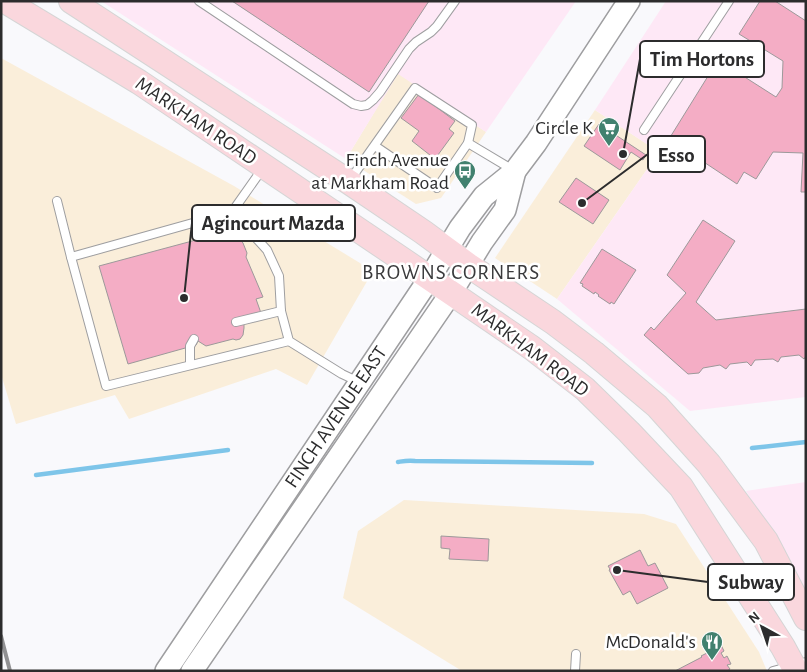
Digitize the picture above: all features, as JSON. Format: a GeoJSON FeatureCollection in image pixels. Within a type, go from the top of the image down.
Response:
{"type":"FeatureCollection","features":[{"type":"Feature","properties":{"kind":"main road","name":"MARKHAM ROAD"},"geometry":{"type":"LineString","coordinates":[[5,1],[139,82],[532,348],[585,389],[682,487],[792,667]]}},
{"type":"Feature","properties":{"kind":"main road","name":"MARKHAM ROAD"},"geometry":{"type":"LineString","coordinates":[[71,1],[349,182],[587,347],[657,406],[709,464],[766,542],[806,618]]}},
{"type":"Feature","properties":{"kind":"main road","name":"FINCH AVENUE EAST"},"geometry":{"type":"LineString","coordinates":[[166,671],[429,279],[460,228],[484,196],[515,172],[629,1]]}},
{"type":"Feature","properties":{"kind":"main road","name":"FINCH AVENUE EAST"},"geometry":{"type":"LineString","coordinates":[[192,671],[451,293],[505,210],[515,172]]}},
{"type":"Feature","properties":{"kind":"lane"},"geometry":{"type":"LineString","coordinates":[[199,1],[353,104],[361,106],[367,105],[373,100],[409,49],[437,26],[455,1]]}},
{"type":"Feature","properties":{"kind":"lane"},"geometry":{"type":"LineString","coordinates":[[644,130],[729,1]]}},
{"type":"Feature","properties":{"kind":"lane"},"geometry":{"type":"LineString","coordinates":[[349,182],[374,146],[415,88],[472,125],[468,143],[437,188],[374,146]]}},
{"type":"Feature","properties":{"kind":"lane"},"geometry":{"type":"LineString","coordinates":[[468,143],[515,172]]}},
{"type":"Feature","properties":{"kind":"lane"},"geometry":{"type":"LineString","coordinates":[[70,257],[232,212],[264,166]]}},
{"type":"Feature","properties":{"kind":"lane"},"geometry":{"type":"LineString","coordinates":[[57,201],[70,257],[106,386],[289,341]]}},
{"type":"Feature","properties":{"kind":"lane"},"geometry":{"type":"LineString","coordinates":[[232,212],[267,250],[279,276],[281,311],[289,341],[342,374],[359,382]]}},
{"type":"Feature","properties":{"kind":"lane"},"geometry":{"type":"LineString","coordinates":[[236,322],[281,311]]}},
{"type":"Feature","properties":{"kind":"lane"},"geometry":{"type":"LineString","coordinates":[[190,365],[190,346],[194,339]]}},
{"type":"Feature","properties":{"kind":"lane"},"geometry":{"type":"LineString","coordinates":[[575,671],[576,654]]}},
{"type":"Feature","properties":{"kind":"shaded area"},"geometry":{"type":"Polygon","coordinates":[[[101,1],[576,1],[486,132],[398,74],[346,159],[101,1]]]}},
{"type":"Feature","properties":{"kind":"shaded area"},"geometry":{"type":"Polygon","coordinates":[[[666,1],[806,1],[806,397],[690,411],[557,299],[659,152],[595,110],[666,1]]]}},
{"type":"Feature","properties":{"kind":"shaded area"},"geometry":{"type":"Polygon","coordinates":[[[1,58],[234,186],[373,271],[307,385],[276,369],[129,419],[115,395],[16,424],[1,374],[1,58]]]}},
{"type":"Feature","properties":{"kind":"shaded area"},"geometry":{"type":"Polygon","coordinates":[[[398,73],[486,132],[441,198],[416,204],[346,159],[398,73]]]}},
{"type":"Feature","properties":{"kind":"shaded area"},"geometry":{"type":"Polygon","coordinates":[[[595,110],[659,152],[557,299],[495,258],[595,110]]]}},
{"type":"Feature","properties":{"kind":"shaded area"},"geometry":{"type":"Polygon","coordinates":[[[806,482],[806,590],[746,491],[806,482]]]}},
{"type":"Feature","properties":{"kind":"shaded area"},"geometry":{"type":"Polygon","coordinates":[[[404,500],[644,514],[676,524],[759,652],[767,671],[462,671],[343,598],[358,531],[404,500]]]}},
{"type":"Feature","properties":{"kind":"building"},"geometry":{"type":"Polygon","coordinates":[[[232,1],[429,1],[369,92],[232,1]]]}},
{"type":"Feature","properties":{"kind":"building"},"geometry":{"type":"Polygon","coordinates":[[[760,1],[775,1],[806,21],[806,192],[801,192],[803,153],[773,152],[756,179],[744,172],[737,184],[669,139],[718,60],[776,97],[782,88],[783,61],[739,34],[760,1]]]}},
{"type":"Feature","properties":{"kind":"building"},"geometry":{"type":"Polygon","coordinates":[[[419,94],[455,121],[449,129],[454,133],[435,159],[412,141],[419,131],[401,118],[419,94]]]}},
{"type":"Feature","properties":{"kind":"building","name":"Circle K"},"geometry":{"type":"Polygon","coordinates":[[[599,124],[646,155],[643,160],[631,152],[620,170],[584,146],[599,124]]]}},
{"type":"Feature","properties":{"kind":"building"},"geometry":{"type":"Polygon","coordinates":[[[576,178],[609,200],[593,224],[559,202],[576,178]]]}},
{"type":"Feature","properties":{"kind":"building"},"geometry":{"type":"Polygon","coordinates":[[[703,220],[735,241],[696,302],[716,320],[806,309],[806,356],[804,359],[799,355],[781,357],[778,362],[773,359],[755,360],[751,366],[747,362],[730,364],[726,369],[720,365],[703,368],[699,373],[688,374],[644,335],[651,327],[654,330],[686,293],[667,275],[703,220]]]}},
{"type":"Feature","properties":{"kind":"building"},"geometry":{"type":"Polygon","coordinates":[[[229,232],[238,237],[247,253],[246,257],[263,297],[256,299],[261,313],[244,319],[243,335],[240,339],[206,346],[198,341],[196,345],[128,364],[99,266],[229,232]]]}},
{"type":"Feature","properties":{"kind":"building"},"geometry":{"type":"Polygon","coordinates":[[[602,249],[636,270],[614,304],[611,302],[610,304],[580,283],[602,249]]]}},
{"type":"Feature","properties":{"kind":"building"},"geometry":{"type":"Polygon","coordinates":[[[441,536],[489,539],[488,561],[449,559],[450,549],[441,548],[441,536]]]}},
{"type":"Feature","properties":{"kind":"building"},"geometry":{"type":"Polygon","coordinates":[[[640,550],[648,566],[655,563],[668,588],[637,604],[630,591],[623,595],[608,566],[640,550]]]}},
{"type":"Feature","properties":{"kind":"building","name":"McDonald's"},"geometry":{"type":"Polygon","coordinates":[[[721,645],[724,651],[721,653],[724,658],[727,656],[731,664],[727,665],[730,669],[727,671],[675,671],[709,652],[710,654],[716,651],[715,648],[721,645]]]}},
{"type":"Feature","properties":{"kind":"waterway"},"geometry":{"type":"LineString","coordinates":[[752,448],[806,442]]}},
{"type":"Feature","properties":{"kind":"waterway"},"geometry":{"type":"LineString","coordinates":[[36,475],[228,450]]}},
{"type":"Feature","properties":{"kind":"waterway"},"geometry":{"type":"LineString","coordinates":[[398,462],[592,463]]}},
{"type":"Feature","properties":{"kind":"railway"},"geometry":{"type":"LineString","coordinates":[[1,636],[10,671]]}},
{"type":"Feature","properties":{"kind":"place","name":"Circle K"},"geometry":{"type":"Point","coordinates":[609,147]}},
{"type":"Feature","properties":{"kind":"place","name":"Tim Hortons"},"geometry":{"type":"Point","coordinates":[623,154]}},
{"type":"Feature","properties":{"kind":"place","name":"Finch Avenue at Markham Road"},"geometry":{"type":"Point","coordinates":[465,190]}},
{"type":"Feature","properties":{"kind":"place","name":"Esso"},"geometry":{"type":"Point","coordinates":[582,203]}},
{"type":"Feature","properties":{"kind":"place","name":"Agincourt Mazda"},"geometry":{"type":"Point","coordinates":[184,298]}},
{"type":"Feature","properties":{"kind":"place","name":"Subway"},"geometry":{"type":"Point","coordinates":[617,570]}},
{"type":"Feature","properties":{"kind":"place","name":"McDonald's"},"geometry":{"type":"Point","coordinates":[712,661]}},
{"type":"Feature","properties":{"kind":"district","name":"BROWNS CORNERS"},"geometry":{"type":"Point","coordinates":[451,272]}}]}
